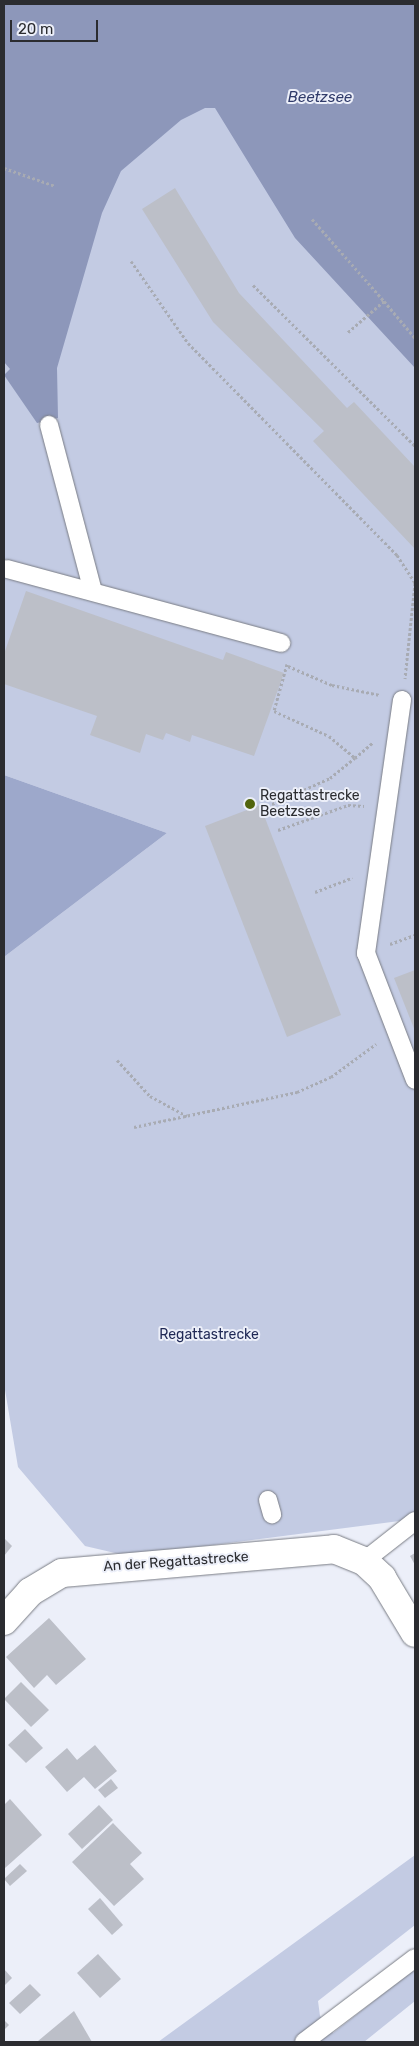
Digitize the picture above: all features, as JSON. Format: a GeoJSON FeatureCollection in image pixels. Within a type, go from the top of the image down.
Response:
{"type":"FeatureCollection","features":[{"type":"Feature","properties":{"kind":"street","name":"An der Regattastrecke"},"geometry":{"type":"LineString","coordinates":[[4,1621],[30,1592],[62,1574],[94,1568],[334,1549],[364,1561],[382,1578],[415,1633]]}},
{"type":"Feature","properties":{"kind":"lane"},"geometry":{"type":"LineString","coordinates":[[49,425],[93,591]]}},
{"type":"Feature","properties":{"kind":"lane"},"geometry":{"type":"LineString","coordinates":[[5,573],[93,591],[280,643]]}},
{"type":"Feature","properties":{"kind":"lane"},"geometry":{"type":"LineString","coordinates":[[402,700],[366,954],[415,1080]]}},
{"type":"Feature","properties":{"kind":"lane"},"geometry":{"type":"LineString","coordinates":[[364,1561],[415,1521]]}},
{"type":"Feature","properties":{"kind":"lane"},"geometry":{"type":"LineString","coordinates":[[304,2042],[415,1958]]}},
{"type":"Feature","properties":{"kind":"path"},"geometry":{"type":"LineString","coordinates":[[4,168],[55,186]]}},
{"type":"Feature","properties":{"kind":"path"},"geometry":{"type":"LineString","coordinates":[[312,219],[415,338]]}},
{"type":"Feature","properties":{"kind":"path"},"geometry":{"type":"LineString","coordinates":[[131,261],[188,343],[397,555],[415,583],[402,700],[332,685],[288,666]]}},
{"type":"Feature","properties":{"kind":"path"},"geometry":{"type":"LineString","coordinates":[[253,285],[415,446]]}},
{"type":"Feature","properties":{"kind":"path"},"geometry":{"type":"LineString","coordinates":[[347,333],[384,301]]}},
{"type":"Feature","properties":{"kind":"path"},"geometry":{"type":"LineString","coordinates":[[280,643],[288,666],[274,711],[329,736],[355,758]]}},
{"type":"Feature","properties":{"kind":"path"},"geometry":{"type":"LineString","coordinates":[[272,804],[330,778],[374,741],[397,737]]}},
{"type":"Feature","properties":{"kind":"path"},"geometry":{"type":"LineString","coordinates":[[278,830],[348,805],[387,808]]}},
{"type":"Feature","properties":{"kind":"path"},"geometry":{"type":"LineString","coordinates":[[315,892],[378,869]]}},
{"type":"Feature","properties":{"kind":"path"},"geometry":{"type":"LineString","coordinates":[[134,1127],[297,1092],[331,1077],[396,1029]]}},
{"type":"Feature","properties":{"kind":"path"},"geometry":{"type":"LineString","coordinates":[[117,1060],[150,1096],[188,1116]]}},
{"type":"Feature","properties":{"kind":"green space","name":"Regattastrecke"},"geometry":{"type":"Polygon","coordinates":[[[4,4],[415,4],[415,1519],[128,1556],[85,1546],[18,1467],[4,1384],[4,957],[167,833],[4,775],[4,4]]]}},
{"type":"Feature","properties":{"kind":"green space"},"geometry":{"type":"Polygon","coordinates":[[[415,1855],[415,1925],[318,2001],[320,2016],[333,2033],[415,1969],[415,2001],[364,2042],[158,2042],[415,1855]]]}},
{"type":"Feature","properties":{"kind":"shaded area"},"geometry":{"type":"Polygon","coordinates":[[[4,775],[167,833],[4,957],[4,775]]]}},
{"type":"Feature","properties":{"kind":"water","name":"Beetzsee"},"geometry":{"type":"Polygon","coordinates":[[[4,4],[415,4],[415,368],[295,238],[215,108],[205,108],[181,120],[121,171],[102,213],[57,368],[58,418],[37,423],[4,375],[10,369],[4,362],[4,4]]]}},
{"type":"Feature","properties":{"kind":"building"},"geometry":{"type":"Polygon","coordinates":[[[175,188],[239,293],[347,408],[354,402],[415,467],[415,549],[313,441],[324,431],[213,322],[142,209],[175,188]]]}},
{"type":"Feature","properties":{"kind":"building"},"geometry":{"type":"Polygon","coordinates":[[[26,591],[223,660],[226,652],[284,673],[254,756],[192,735],[190,742],[166,733],[163,740],[146,734],[140,753],[90,735],[97,716],[4,684],[4,654],[26,591]]]}},
{"type":"Feature","properties":{"kind":"building"},"geometry":{"type":"Polygon","coordinates":[[[260,805],[341,1015],[287,1037],[205,826],[260,805]]]}},
{"type":"Feature","properties":{"kind":"building"},"geometry":{"type":"Polygon","coordinates":[[[415,970],[415,1031],[394,978],[415,970]]]}},
{"type":"Feature","properties":{"kind":"building"},"geometry":{"type":"Polygon","coordinates":[[[4,1538],[12,1546],[4,1556],[4,1538]]]}},
{"type":"Feature","properties":{"kind":"building"},"geometry":{"type":"Polygon","coordinates":[[[415,1553],[415,1565],[410,1556],[415,1553]]]}},
{"type":"Feature","properties":{"kind":"building"},"geometry":{"type":"Polygon","coordinates":[[[49,1618],[86,1659],[56,1685],[47,1675],[34,1688],[6,1657],[49,1618]]]}},
{"type":"Feature","properties":{"kind":"building"},"geometry":{"type":"Polygon","coordinates":[[[21,1682],[49,1710],[31,1727],[4,1699],[21,1682]]]}},
{"type":"Feature","properties":{"kind":"building"},"geometry":{"type":"Polygon","coordinates":[[[25,1729],[43,1748],[26,1763],[8,1745],[25,1729]]]}},
{"type":"Feature","properties":{"kind":"building"},"geometry":{"type":"Polygon","coordinates":[[[95,1745],[117,1771],[95,1789],[84,1777],[67,1792],[45,1767],[67,1748],[77,1760],[95,1745]]]}},
{"type":"Feature","properties":{"kind":"building"},"geometry":{"type":"Polygon","coordinates":[[[111,1779],[118,1788],[105,1798],[98,1790],[111,1779]]]}},
{"type":"Feature","properties":{"kind":"building"},"geometry":{"type":"Polygon","coordinates":[[[10,1799],[42,1835],[5,1868],[4,1805],[10,1799]]]}},
{"type":"Feature","properties":{"kind":"building"},"geometry":{"type":"Polygon","coordinates":[[[99,1805],[113,1820],[82,1849],[68,1834],[99,1805]]]}},
{"type":"Feature","properties":{"kind":"building"},"geometry":{"type":"Polygon","coordinates":[[[113,1823],[142,1853],[130,1864],[144,1879],[114,1906],[72,1862],[113,1823]]]}},
{"type":"Feature","properties":{"kind":"building"},"geometry":{"type":"Polygon","coordinates":[[[20,1864],[27,1871],[10,1886],[4,1879],[20,1864]]]}},
{"type":"Feature","properties":{"kind":"building"},"geometry":{"type":"Polygon","coordinates":[[[100,1898],[123,1925],[112,1935],[88,1909],[100,1898]]]}},
{"type":"Feature","properties":{"kind":"building"},"geometry":{"type":"Polygon","coordinates":[[[98,1954],[121,1979],[100,1998],[77,1973],[98,1954]]]}},
{"type":"Feature","properties":{"kind":"building"},"geometry":{"type":"Polygon","coordinates":[[[4,1969],[12,1978],[4,1986],[4,1969]]]}},
{"type":"Feature","properties":{"kind":"building"},"geometry":{"type":"Polygon","coordinates":[[[30,1984],[41,1995],[20,2014],[9,2003],[30,1984]]]}},
{"type":"Feature","properties":{"kind":"building"},"geometry":{"type":"Polygon","coordinates":[[[74,2011],[92,2042],[38,2041],[74,2011]]]}},
{"type":"Feature","properties":{"kind":"building"},"geometry":{"type":"Polygon","coordinates":[[[4,2020],[9,2025],[4,2030],[4,2020]]]}},
{"type":"Feature","properties":{"kind":"place","name":"Regattastrecke Beetzsee"},"geometry":{"type":"Point","coordinates":[250,804]}}]}
